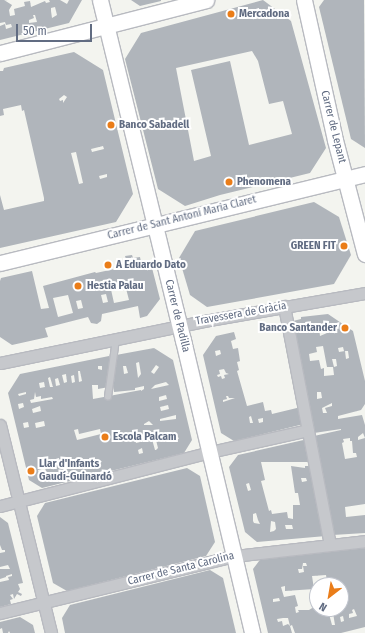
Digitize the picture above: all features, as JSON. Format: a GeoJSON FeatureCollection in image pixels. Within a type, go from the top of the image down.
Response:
{"type":"FeatureCollection","features":[{"type":"Feature","properties":{"kind":"main road","name":"Carrer de Padilla"},"geometry":{"type":"LineString","coordinates":[[100,0],[180,326],[252,633]]}},
{"type":"Feature","properties":{"kind":"main road"},"geometry":{"type":"LineString","coordinates":[[0,53],[206,0]]}},
{"type":"Feature","properties":{"kind":"main road","name":"Carrer de Lepant"},"geometry":{"type":"LineString","coordinates":[[304,0],[335,140],[365,254]]}},
{"type":"Feature","properties":{"kind":"main road","name":"Carrer de Sant Antoni Maria Claret"},"geometry":{"type":"LineString","coordinates":[[0,263],[365,174]]}},
{"type":"Feature","properties":{"kind":"street","name":"Travessera de Gràcia"},"geometry":{"type":"LineString","coordinates":[[0,363],[284,306],[365,293]]}},
{"type":"Feature","properties":{"kind":"street"},"geometry":{"type":"LineString","coordinates":[[284,306],[330,544]]}},
{"type":"Feature","properties":{"kind":"street"},"geometry":{"type":"LineString","coordinates":[[0,424],[51,633]]}},
{"type":"Feature","properties":{"kind":"street"},"geometry":{"type":"LineString","coordinates":[[0,506],[210,452],[308,430]]}},
{"type":"Feature","properties":{"kind":"street","name":"Carrer de Santa Carolina"},"geometry":{"type":"LineString","coordinates":[[0,613],[234,556],[365,541]]}},
{"type":"Feature","properties":{"kind":"lane"},"geometry":{"type":"LineString","coordinates":[[108,397],[116,339]]}},
{"type":"Feature","properties":{"kind":"building"},"geometry":{"type":"Polygon","coordinates":[[[0,0],[4,0],[12,5],[9,10],[10,16],[15,15],[14,9],[25,6],[24,2],[30,1],[31,7],[45,1],[46,3],[50,2],[49,0],[60,0],[67,4],[69,0],[82,0],[69,23],[0,40],[0,26],[5,24],[6,29],[12,27],[11,24],[6,25],[5,22],[0,23],[0,0]],[[55,7],[51,8],[52,18],[57,15],[55,7]],[[33,15],[34,18],[29,20],[29,23],[37,22],[35,15],[33,15]]]}},
{"type":"Feature","properties":{"kind":"building"},"geometry":{"type":"Polygon","coordinates":[[[131,0],[161,0],[161,1],[140,6],[131,0]]]}},
{"type":"Feature","properties":{"kind":"building"},"geometry":{"type":"Polygon","coordinates":[[[263,0],[291,21],[326,148],[310,173],[220,195],[185,206],[158,189],[125,59],[141,33],[263,0]],[[252,51],[176,68],[194,161],[211,156],[191,70],[230,61],[249,145],[292,134],[283,101],[269,104],[258,61],[252,51]]]}},
{"type":"Feature","properties":{"kind":"building"},"geometry":{"type":"Polygon","coordinates":[[[324,0],[364,0],[365,148],[351,139],[319,7],[324,0]]]}},
{"type":"Feature","properties":{"kind":"building"},"geometry":{"type":"Polygon","coordinates":[[[74,52],[103,70],[133,194],[116,222],[0,248],[0,195],[4,210],[44,201],[24,110],[22,111],[21,105],[3,109],[4,115],[0,116],[0,71],[3,71],[4,68],[74,52]],[[64,95],[59,99],[60,101],[63,100],[63,103],[67,97],[64,95]],[[103,146],[91,149],[92,152],[104,149],[103,146]],[[76,152],[71,153],[79,184],[83,183],[76,152]],[[107,174],[99,176],[100,179],[107,177],[107,174]]]}},
{"type":"Feature","properties":{"kind":"building"},"geometry":{"type":"Polygon","coordinates":[[[314,202],[339,217],[351,255],[334,284],[207,307],[190,295],[179,258],[195,231],[314,202]]]}},
{"type":"Feature","properties":{"kind":"building"},"geometry":{"type":"Polygon","coordinates":[[[132,255],[133,258],[140,257],[141,262],[147,261],[151,264],[160,299],[147,316],[140,318],[138,306],[102,314],[101,321],[97,324],[91,323],[88,317],[45,328],[48,337],[12,345],[0,337],[1,278],[32,271],[41,309],[49,308],[43,286],[95,272],[128,266],[125,256],[132,255]],[[124,281],[110,285],[114,303],[129,300],[124,281]],[[106,294],[101,295],[103,303],[108,302],[106,294]],[[68,295],[53,298],[58,317],[73,313],[68,295]],[[81,300],[76,301],[78,309],[83,308],[81,300]]]}},
{"type":"Feature","properties":{"kind":"building"},"geometry":{"type":"Polygon","coordinates":[[[328,314],[353,331],[365,381],[365,404],[361,410],[338,416],[338,419],[362,415],[365,425],[365,438],[365,504],[345,507],[346,517],[365,515],[365,533],[333,535],[328,510],[330,510],[314,436],[341,429],[314,433],[293,321],[301,319],[301,317],[328,314]],[[319,328],[320,336],[327,333],[325,328],[319,328]],[[323,346],[316,347],[317,352],[309,354],[310,361],[319,360],[321,369],[324,368],[324,376],[334,375],[333,367],[327,367],[323,346]],[[343,347],[338,348],[339,352],[345,351],[343,347]],[[345,351],[346,359],[349,358],[348,351],[345,351]],[[332,359],[334,367],[337,366],[336,359],[332,359]],[[317,392],[317,399],[322,398],[321,392],[317,392]],[[332,403],[322,408],[323,413],[327,413],[325,408],[332,406],[332,403]],[[363,433],[358,437],[358,440],[365,438],[363,433]],[[350,438],[343,439],[344,442],[342,443],[345,459],[357,457],[356,453],[353,453],[352,441],[350,441],[350,438]]]}},
{"type":"Feature","properties":{"kind":"building"},"geometry":{"type":"Polygon","coordinates":[[[234,332],[236,339],[231,341],[233,349],[238,348],[240,361],[237,362],[239,370],[237,371],[247,406],[263,402],[265,411],[271,410],[272,414],[301,407],[304,424],[234,441],[221,433],[203,355],[216,336],[234,332]],[[220,350],[215,351],[216,356],[221,354],[220,350]],[[224,369],[219,370],[220,374],[217,375],[218,377],[221,376],[222,379],[225,378],[224,375],[229,374],[226,373],[224,369]],[[226,396],[227,399],[223,400],[223,402],[235,398],[229,398],[226,396]],[[251,416],[249,417],[250,423],[253,423],[251,416]],[[263,418],[258,419],[259,423],[263,422],[263,418]]]}},
{"type":"Feature","properties":{"kind":"building"},"geometry":{"type":"Polygon","coordinates":[[[154,348],[173,360],[192,440],[184,453],[42,488],[29,480],[8,393],[20,374],[109,356],[109,387],[98,389],[98,385],[92,385],[93,399],[141,391],[144,389],[144,386],[135,388],[135,390],[114,392],[113,386],[116,355],[154,348]],[[139,362],[136,363],[138,378],[141,374],[139,362]],[[156,365],[151,372],[154,374],[159,367],[156,365]],[[98,366],[98,369],[102,370],[102,366],[98,366]],[[123,366],[124,374],[128,373],[126,366],[123,366]],[[78,371],[79,382],[82,381],[80,371],[78,371]],[[66,374],[62,375],[64,383],[67,382],[66,374]],[[74,375],[71,376],[72,383],[75,382],[74,375]],[[50,377],[48,378],[50,387],[53,387],[50,377]],[[58,378],[55,379],[56,386],[60,385],[58,378]],[[44,382],[39,383],[40,388],[45,387],[44,382]],[[166,382],[155,385],[151,389],[169,385],[166,382]],[[26,392],[18,394],[19,396],[26,394],[26,392]],[[35,392],[34,399],[30,400],[31,403],[53,399],[52,397],[41,399],[41,396],[36,397],[35,392]],[[166,395],[159,397],[159,401],[167,399],[166,395]],[[23,403],[18,404],[19,409],[24,407],[23,403]],[[168,405],[160,407],[161,411],[169,409],[168,405]],[[40,406],[32,409],[33,413],[41,411],[40,406]],[[176,415],[160,419],[160,421],[176,419],[176,415]],[[44,421],[35,423],[36,428],[45,426],[44,421]],[[149,421],[144,424],[144,425],[153,425],[149,421]],[[28,422],[23,423],[24,428],[29,427],[28,422]],[[78,429],[74,430],[77,440],[101,434],[100,429],[79,434],[78,429]],[[150,432],[156,450],[158,448],[155,436],[153,436],[150,432]],[[168,432],[166,435],[176,442],[179,438],[168,432]],[[138,435],[134,436],[136,443],[140,442],[138,435]],[[142,448],[138,450],[139,454],[143,453],[142,448]],[[45,468],[38,470],[39,475],[47,474],[45,468]]]}},
{"type":"Feature","properties":{"kind":"building"},"geometry":{"type":"Polygon","coordinates":[[[308,439],[312,462],[261,462],[265,480],[261,481],[269,511],[271,510],[272,514],[287,512],[288,518],[293,519],[293,505],[300,505],[298,493],[295,493],[291,466],[305,468],[305,466],[313,466],[326,536],[257,542],[245,532],[229,467],[238,455],[308,439]],[[301,478],[302,482],[307,481],[306,478],[301,478]],[[249,483],[246,484],[248,491],[251,490],[249,483]],[[256,513],[253,514],[254,523],[260,524],[256,513]],[[271,521],[270,532],[276,529],[275,522],[271,521]],[[285,525],[286,529],[293,529],[292,525],[285,525]]]}},
{"type":"Feature","properties":{"kind":"building"},"geometry":{"type":"Polygon","coordinates":[[[187,468],[200,476],[215,542],[206,556],[67,591],[53,583],[37,516],[45,503],[187,468]]]}},
{"type":"Feature","properties":{"kind":"building"},"geometry":{"type":"Polygon","coordinates":[[[0,517],[8,523],[23,583],[18,584],[20,589],[18,592],[22,594],[21,596],[17,594],[14,599],[13,594],[10,595],[13,599],[10,600],[11,604],[0,607],[0,582],[9,580],[8,577],[12,576],[12,574],[0,579],[0,569],[10,569],[8,565],[0,567],[0,553],[5,552],[5,550],[2,550],[0,545],[0,517]]]}},
{"type":"Feature","properties":{"kind":"building"},"geometry":{"type":"Polygon","coordinates":[[[365,548],[365,627],[341,633],[295,633],[292,625],[290,626],[292,633],[268,633],[253,569],[262,557],[365,548]],[[303,563],[302,569],[298,569],[299,573],[304,572],[303,566],[307,566],[306,563],[303,563]],[[279,598],[273,599],[273,602],[280,601],[279,598]],[[288,618],[277,619],[278,622],[282,621],[283,626],[288,624],[290,626],[288,618]]]}},
{"type":"Feature","properties":{"kind":"building"},"geometry":{"type":"Polygon","coordinates":[[[210,570],[223,578],[236,633],[65,633],[62,618],[70,605],[210,570]]]}},
{"type":"Feature","properties":{"kind":"building"},"geometry":{"type":"Polygon","coordinates":[[[20,617],[33,625],[35,633],[10,633],[9,631],[8,633],[3,633],[2,628],[0,629],[0,622],[20,617]]]}},
{"type":"Feature","properties":{"kind":"place","name":"Mercadona"},"geometry":{"type":"Point","coordinates":[231,14]}},
{"type":"Feature","properties":{"kind":"place","name":"Banco Sabadell"},"geometry":{"type":"Point","coordinates":[111,125]}},
{"type":"Feature","properties":{"kind":"place","name":"Phenomena"},"geometry":{"type":"Point","coordinates":[229,182]}},
{"type":"Feature","properties":{"kind":"place","name":"GREEN FIT"},"geometry":{"type":"Point","coordinates":[344,246]}},
{"type":"Feature","properties":{"kind":"place","name":"A Eduardo Dato"},"geometry":{"type":"Point","coordinates":[108,265]}},
{"type":"Feature","properties":{"kind":"place","name":"Hestia Palau"},"geometry":{"type":"Point","coordinates":[78,286]}},
{"type":"Feature","properties":{"kind":"place","name":"Banco Santander"},"geometry":{"type":"Point","coordinates":[345,328]}},
{"type":"Feature","properties":{"kind":"place","name":"Escola Palcam"},"geometry":{"type":"Point","coordinates":[105,437]}},
{"type":"Feature","properties":{"kind":"place","name":"Llar d'Infants Gaudí-Guinardó"},"geometry":{"type":"Point","coordinates":[31,471]}}]}
